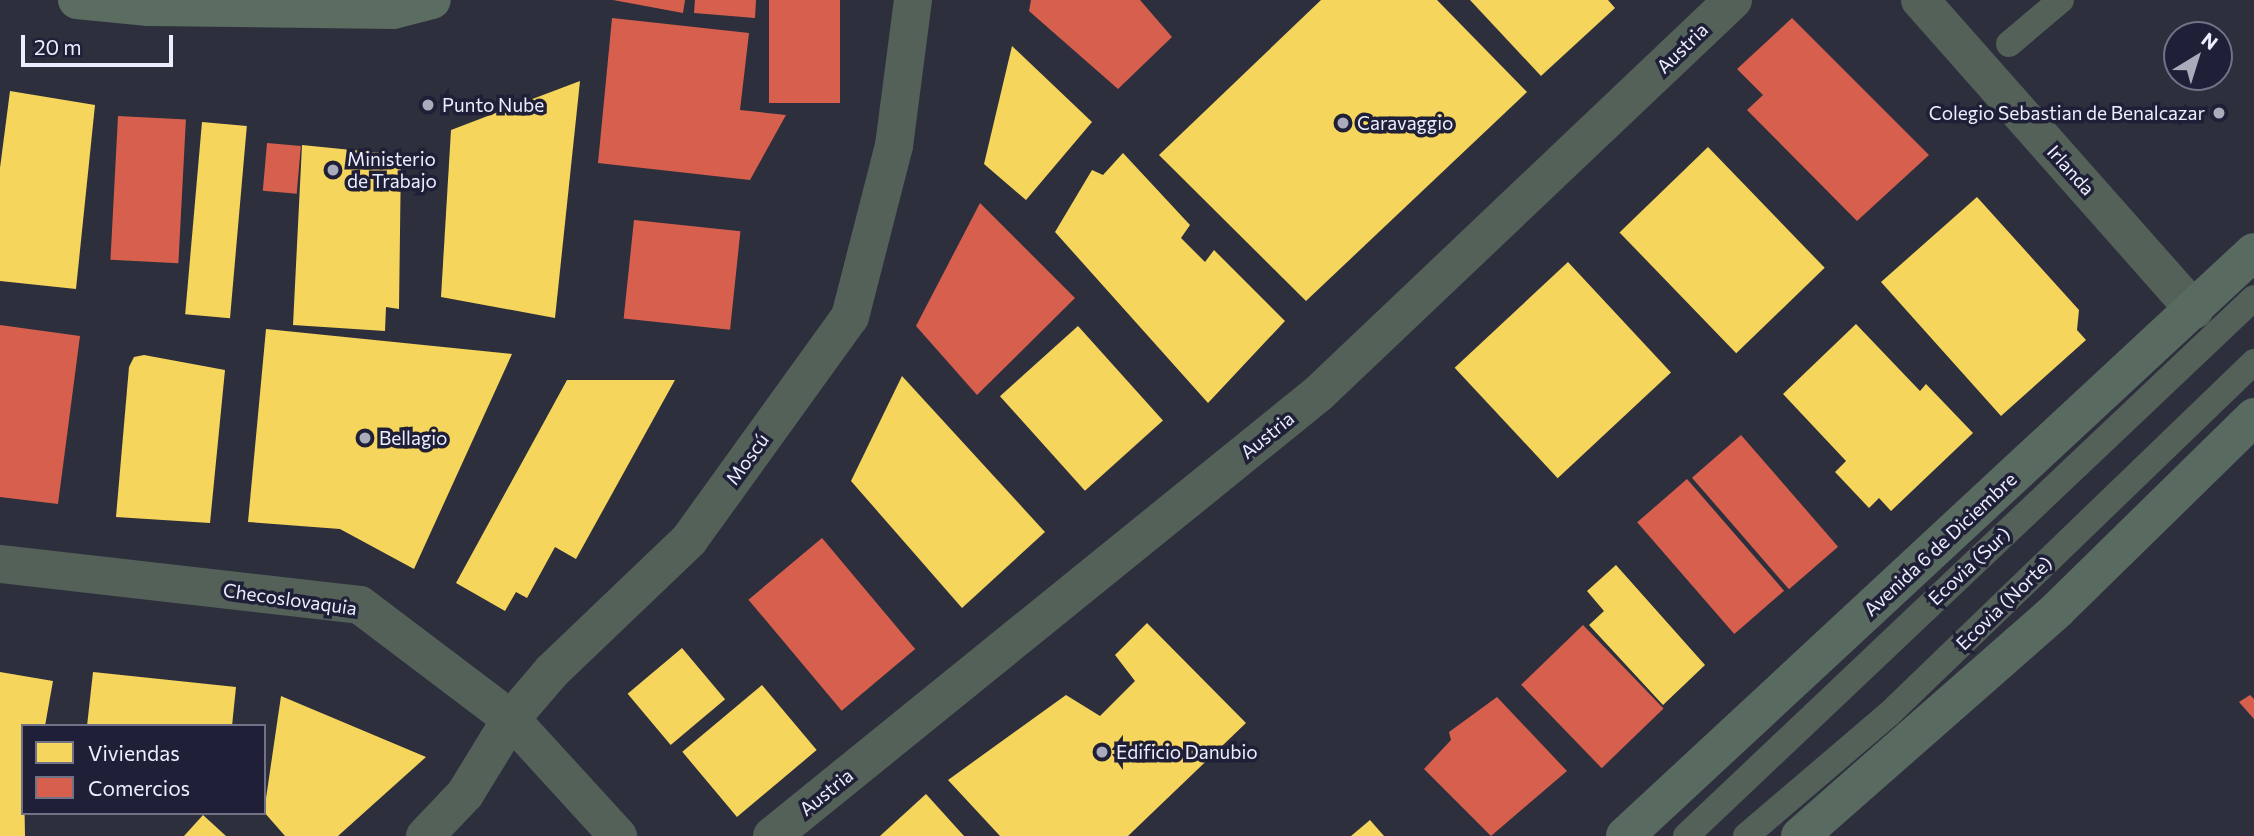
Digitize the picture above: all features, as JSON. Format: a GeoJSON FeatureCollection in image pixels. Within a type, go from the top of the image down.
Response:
{"type":"FeatureCollection","features":[{"type":"Feature","properties":{"kind":"main road","name":"Avenida 6 de Diciembre"},"geometry":{"type":"LineString","coordinates":[[1625,836],[2254,252]]}},
{"type":"Feature","properties":{"kind":"main road"},"geometry":{"type":"LineString","coordinates":[[1800,836],[2057,610],[2254,417]]}},
{"type":"Feature","properties":{"kind":"street"},"geometry":{"type":"LineString","coordinates":[[77,0],[149,8],[379,10],[432,0]]}},
{"type":"Feature","properties":{"kind":"street","name":"Moscú"},"geometry":{"type":"LineString","coordinates":[[425,836],[465,794],[511,719],[552,671],[689,540],[850,317],[894,146],[913,0]]}},
{"type":"Feature","properties":{"kind":"street","name":"Austria"},"geometry":{"type":"LineString","coordinates":[[772,836],[1319,393],[1733,0]]}},
{"type":"Feature","properties":{"kind":"street","name":"Irlanda"},"geometry":{"type":"LineString","coordinates":[[1920,0],[2194,310]]}},
{"type":"Feature","properties":{"kind":"street","name":"Checoslovaquia"},"geometry":{"type":"LineString","coordinates":[[0,564],[360,605],[511,719],[618,836]]}},
{"type":"Feature","properties":{"kind":"lane"},"geometry":{"type":"LineString","coordinates":[[2009,44],[2061,0]]}},
{"type":"Feature","properties":{"kind":"lane","name":"Ecovia (Sur)"},"geometry":{"type":"LineString","coordinates":[[1686,836],[2254,298]]}},
{"type":"Feature","properties":{"kind":"lane","name":"Ecovia (Norte)"},"geometry":{"type":"LineString","coordinates":[[1746,836],[1889,714],[2254,362]]}},
{"type":"Feature","properties":{"kind":"building: Viviendas","name":"Caravaggio"},"geometry":{"type":"Polygon","coordinates":[[[1321,0],[1437,0],[1527,92],[1306,301],[1159,155],[1321,0]]]}},
{"type":"Feature","properties":{"kind":"building: Viviendas"},"geometry":{"type":"Polygon","coordinates":[[[1470,0],[1608,0],[1615,8],[1541,76],[1470,0]]]}},
{"type":"Feature","properties":{"kind":"building: Viviendas"},"geometry":{"type":"Polygon","coordinates":[[[1012,46],[1092,122],[1026,200],[984,164],[1012,46]]]}},
{"type":"Feature","properties":{"kind":"building: Viviendas"},"geometry":{"type":"Polygon","coordinates":[[[580,81],[555,318],[441,297],[451,130],[580,81]]]}},
{"type":"Feature","properties":{"kind":"building: Viviendas"},"geometry":{"type":"Polygon","coordinates":[[[10,91],[95,105],[76,289],[0,281],[0,168],[10,91]]]}},
{"type":"Feature","properties":{"kind":"building: Viviendas"},"geometry":{"type":"Polygon","coordinates":[[[202,122],[247,126],[230,318],[185,314],[202,122]]]}},
{"type":"Feature","properties":{"kind":"building: Viviendas"},"geometry":{"type":"Polygon","coordinates":[[[302,145],[401,155],[399,309],[386,307],[385,331],[293,325],[302,145]]]}},
{"type":"Feature","properties":{"kind":"building: Viviendas"},"geometry":{"type":"Polygon","coordinates":[[[1708,147],[1825,268],[1736,353],[1620,232],[1708,147]]]}},
{"type":"Feature","properties":{"kind":"building: Viviendas"},"geometry":{"type":"Polygon","coordinates":[[[1123,153],[1190,225],[1181,238],[1205,262],[1214,250],[1285,321],[1208,403],[1055,232],[1092,170],[1103,175],[1123,153]]]}},
{"type":"Feature","properties":{"kind":"building: Viviendas"},"geometry":{"type":"Polygon","coordinates":[[[1977,197],[2079,310],[2077,330],[2086,340],[2001,416],[1881,282],[1977,197]]]}},
{"type":"Feature","properties":{"kind":"building: Viviendas"},"geometry":{"type":"Polygon","coordinates":[[[1568,262],[1671,372],[1558,478],[1455,368],[1568,262]]]}},
{"type":"Feature","properties":{"kind":"building: Viviendas"},"geometry":{"type":"Polygon","coordinates":[[[1856,324],[1920,391],[1926,384],[1973,433],[1891,511],[1879,498],[1869,508],[1835,472],[1846,461],[1783,394],[1856,324]]]}},
{"type":"Feature","properties":{"kind":"building: Viviendas"},"geometry":{"type":"Polygon","coordinates":[[[1078,326],[1163,420],[1085,491],[1000,396],[1078,326]]]}},
{"type":"Feature","properties":{"kind":"building: Viviendas","name":"Bellagio"},"geometry":{"type":"Polygon","coordinates":[[[266,329],[512,354],[414,569],[340,529],[248,522],[266,329]]]}},
{"type":"Feature","properties":{"kind":"building: Viviendas"},"geometry":{"type":"Polygon","coordinates":[[[144,355],[225,370],[210,523],[116,517],[129,367],[134,357],[144,355]]]}},
{"type":"Feature","properties":{"kind":"building: Viviendas"},"geometry":{"type":"Polygon","coordinates":[[[902,376],[1045,532],[962,608],[851,481],[902,376]]]}},
{"type":"Feature","properties":{"kind":"building: Viviendas"},"geometry":{"type":"Polygon","coordinates":[[[567,380],[675,380],[576,559],[555,547],[527,598],[516,592],[505,611],[456,583],[567,380]]]}},
{"type":"Feature","properties":{"kind":"building: Viviendas"},"geometry":{"type":"Polygon","coordinates":[[[1616,565],[1705,665],[1663,705],[1589,625],[1604,611],[1587,591],[1616,565]]]}},
{"type":"Feature","properties":{"kind":"building: Viviendas","name":"Edificio Danubio"},"geometry":{"type":"Polygon","coordinates":[[[1147,623],[1246,723],[1128,836],[1000,836],[948,780],[1066,695],[1100,716],[1135,681],[1115,655],[1147,623]]]}},
{"type":"Feature","properties":{"kind":"building: Viviendas"},"geometry":{"type":"Polygon","coordinates":[[[682,648],[725,699],[671,745],[628,694],[682,648]]]}},
{"type":"Feature","properties":{"kind":"building: Viviendas"},"geometry":{"type":"Polygon","coordinates":[[[0,672],[53,681],[45,724],[21,724],[21,815],[25,815],[25,836],[0,836],[0,672]]]}},
{"type":"Feature","properties":{"kind":"building: Viviendas"},"geometry":{"type":"Polygon","coordinates":[[[93,672],[236,687],[232,724],[87,724],[93,672]]]}},
{"type":"Feature","properties":{"kind":"building: Viviendas"},"geometry":{"type":"Polygon","coordinates":[[[762,685],[817,750],[737,817],[682,752],[762,685]]]}},
{"type":"Feature","properties":{"kind":"building: Viviendas"},"geometry":{"type":"Polygon","coordinates":[[[281,696],[426,757],[338,836],[285,836],[266,814],[281,696]]]}},
{"type":"Feature","properties":{"kind":"building: Viviendas"},"geometry":{"type":"Polygon","coordinates":[[[926,794],[964,836],[880,836],[926,794]]]}},
{"type":"Feature","properties":{"kind":"building: Viviendas"},"geometry":{"type":"Polygon","coordinates":[[[203,815],[226,836],[184,836],[203,815]]]}},
{"type":"Feature","properties":{"kind":"building: Viviendas"},"geometry":{"type":"Polygon","coordinates":[[[1370,820],[1384,836],[1351,836],[1370,820]]]}},
{"type":"Feature","properties":{"kind":"building: Comercios"},"geometry":{"type":"Polygon","coordinates":[[[613,0],[685,0],[683,13],[613,0]]]}},
{"type":"Feature","properties":{"kind":"building: Comercios"},"geometry":{"type":"Polygon","coordinates":[[[695,0],[756,0],[755,18],[694,13],[695,0]]]}},
{"type":"Feature","properties":{"kind":"building: Comercios"},"geometry":{"type":"Polygon","coordinates":[[[769,0],[840,0],[840,103],[769,103],[769,0]]]}},
{"type":"Feature","properties":{"kind":"building: Comercios"},"geometry":{"type":"Polygon","coordinates":[[[1031,0],[1140,0],[1172,37],[1118,89],[1029,11],[1031,0]]]}},
{"type":"Feature","properties":{"kind":"building: Comercios"},"geometry":{"type":"Polygon","coordinates":[[[612,18],[749,33],[740,110],[786,115],[750,180],[598,163],[612,18]]]}},
{"type":"Feature","properties":{"kind":"building: Comercios"},"geometry":{"type":"Polygon","coordinates":[[[1792,18],[1929,155],[1857,221],[1747,110],[1763,95],[1737,69],[1792,18]]]}},
{"type":"Feature","properties":{"kind":"building: Comercios"},"geometry":{"type":"Polygon","coordinates":[[[118,116],[186,120],[178,263],[110,260],[118,116]]]}},
{"type":"Feature","properties":{"kind":"building: Comercios"},"geometry":{"type":"Polygon","coordinates":[[[267,143],[301,146],[297,194],[263,191],[267,143]]]}},
{"type":"Feature","properties":{"kind":"building: Comercios"},"geometry":{"type":"Polygon","coordinates":[[[980,203],[1075,298],[977,395],[916,326],[980,203]]]}},
{"type":"Feature","properties":{"kind":"building: Comercios"},"geometry":{"type":"Polygon","coordinates":[[[634,220],[740,231],[730,330],[624,318],[634,220]]]}},
{"type":"Feature","properties":{"kind":"building: Comercios"},"geometry":{"type":"Polygon","coordinates":[[[0,325],[80,336],[58,504],[0,497],[0,325]]]}},
{"type":"Feature","properties":{"kind":"building: Comercios"},"geometry":{"type":"Polygon","coordinates":[[[1741,435],[1838,547],[1789,589],[1692,478],[1741,435]]]}},
{"type":"Feature","properties":{"kind":"building: Comercios"},"geometry":{"type":"Polygon","coordinates":[[[1687,479],[1784,591],[1734,634],[1637,522],[1687,479]]]}},
{"type":"Feature","properties":{"kind":"building: Comercios"},"geometry":{"type":"Polygon","coordinates":[[[822,538],[915,649],[842,711],[748,600],[822,538]]]}},
{"type":"Feature","properties":{"kind":"building: Comercios"},"geometry":{"type":"Polygon","coordinates":[[[1583,625],[1664,708],[1602,768],[1521,685],[1583,625]]]}},
{"type":"Feature","properties":{"kind":"building: Comercios"},"geometry":{"type":"Polygon","coordinates":[[[2250,695],[2254,699],[2254,719],[2239,702],[2250,695]]]}},
{"type":"Feature","properties":{"kind":"building: Comercios"},"geometry":{"type":"Polygon","coordinates":[[[1497,697],[1567,771],[1491,836],[1424,769],[1451,740],[1449,732],[1497,697]]]}},
{"type":"Feature","properties":{"kind":"place","name":"Punto Nube"},"geometry":{"type":"Point","coordinates":[428,105]}},
{"type":"Feature","properties":{"kind":"place","name":"Colegio Sebastian de Benalcazar"},"geometry":{"type":"Point","coordinates":[2219,113]}},
{"type":"Feature","properties":{"kind":"place","name":"Caravaggio"},"geometry":{"type":"Point","coordinates":[1343,123]}},
{"type":"Feature","properties":{"kind":"place","name":"Ministerio de Trabajo"},"geometry":{"type":"Point","coordinates":[333,170]}},
{"type":"Feature","properties":{"kind":"place","name":"Bellagio"},"geometry":{"type":"Point","coordinates":[365,438]}},
{"type":"Feature","properties":{"kind":"place","name":"Edificio Danubio"},"geometry":{"type":"Point","coordinates":[1102,752]}}]}
